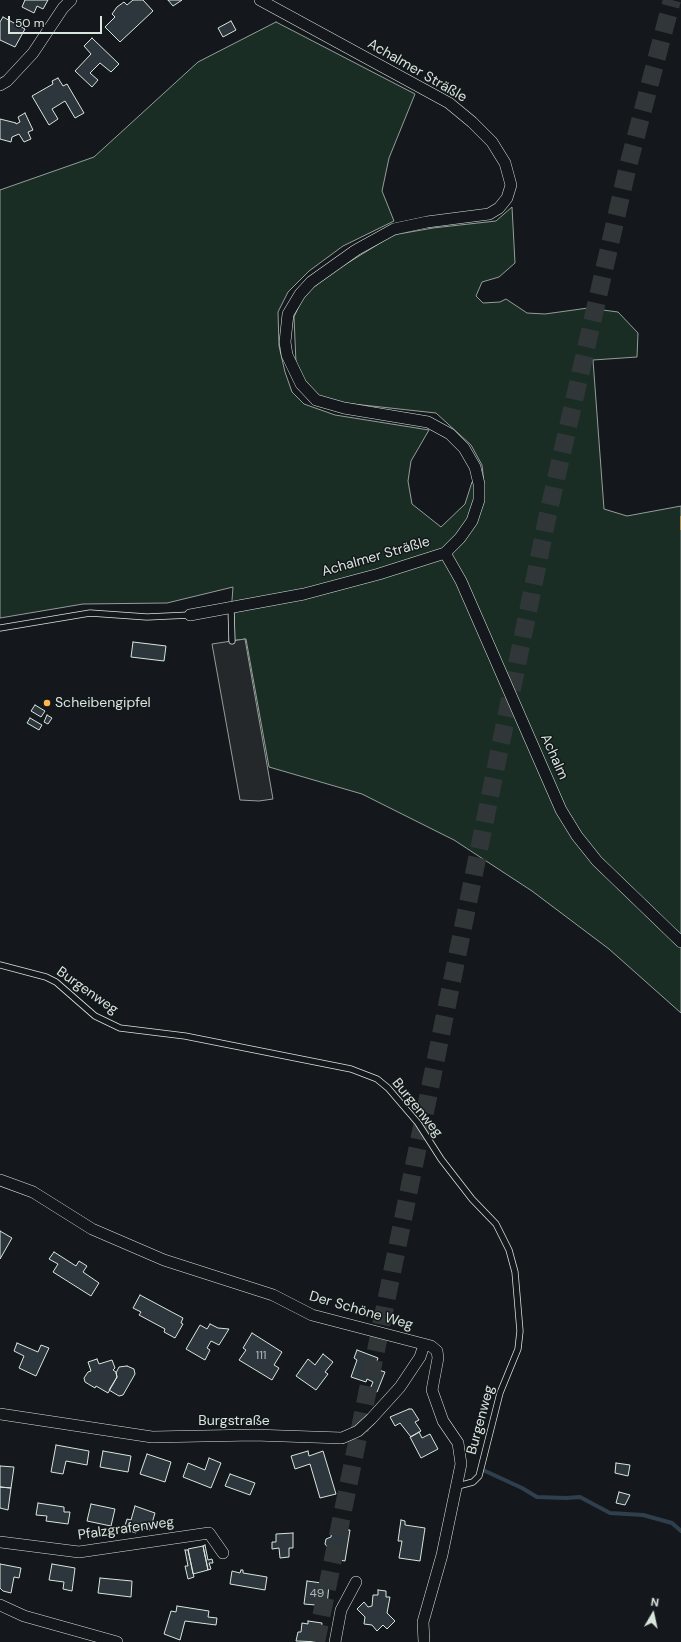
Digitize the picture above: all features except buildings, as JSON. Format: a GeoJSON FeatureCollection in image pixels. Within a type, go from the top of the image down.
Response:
{"type":"FeatureCollection","features":[{"type":"Feature","properties":{"kind":"street"},"geometry":{"type":"LineString","coordinates":[[0,86],[7,81],[33,53],[63,8],[71,0]]}},
{"type":"Feature","properties":{"kind":"street","name":"Achalmer Sträßle"},"geometry":{"type":"LineString","coordinates":[[190,615],[304,594],[379,574],[445,553],[460,538],[472,521],[479,500],[479,484],[475,467],[464,448],[450,434],[428,422],[344,408],[316,400],[301,384],[292,366],[285,342],[286,329],[288,314],[300,294],[311,282],[356,250],[394,229],[426,222],[489,214],[499,208],[507,198],[511,185],[505,163],[492,142],[472,122],[449,103],[260,0]]}},
{"type":"Feature","properties":{"kind":"street","name":"Achalm"},"geometry":{"type":"LineString","coordinates":[[445,553],[461,581],[545,776],[577,836],[597,861],[681,942]]}},
{"type":"Feature","properties":{"kind":"street","name":"Der Schöne Weg"},"geometry":{"type":"LineString","coordinates":[[0,1180],[33,1192],[92,1229],[164,1260],[273,1295],[312,1315],[424,1345],[437,1351],[438,1358],[432,1390],[443,1421],[458,1443],[461,1464],[458,1486],[442,1555],[423,1622],[424,1642]]}},
{"type":"Feature","properties":{"kind":"street","name":"Burgstraße"},"geometry":{"type":"LineString","coordinates":[[0,1414],[152,1437],[254,1435],[342,1438],[358,1431],[395,1393],[420,1357],[424,1345]]}},
{"type":"Feature","properties":{"kind":"street","name":"Pfalzgrafenweg"},"geometry":{"type":"LineString","coordinates":[[0,1542],[79,1552],[209,1533],[223,1553]]}},
{"type":"Feature","properties":{"kind":"street"},"geometry":{"type":"LineString","coordinates":[[335,1642],[341,1610],[356,1582]]}},
{"type":"Feature","properties":{"kind":"street"},"geometry":{"type":"LineString","coordinates":[[0,1605],[24,1616],[118,1642]]}},
{"type":"Feature","properties":{"kind":"lane"},"geometry":{"type":"LineString","coordinates":[[231,608],[232,641]]}},
{"type":"Feature","properties":{"kind":"lane"},"geometry":{"type":"LineString","coordinates":[[0,628],[90,613],[147,617],[190,615]]}},
{"type":"Feature","properties":{"kind":"lane","name":"Burgenweg"},"geometry":{"type":"LineString","coordinates":[[0,965],[46,977],[56,982],[95,1016],[120,1028],[185,1036],[351,1068],[376,1079],[388,1088],[418,1123],[441,1159],[472,1198],[496,1224],[509,1250],[515,1272],[520,1331],[518,1349],[500,1393],[479,1476],[473,1482],[458,1486]]}},
{"type":"Feature","properties":{"kind":"green space"},"geometry":{"type":"Polygon","coordinates":[[[276,22],[415,94],[389,158],[382,191],[394,221],[343,246],[309,271],[288,292],[278,312],[279,346],[285,372],[292,392],[304,404],[335,415],[429,430],[411,461],[408,481],[412,504],[441,527],[465,504],[472,482],[484,483],[482,465],[471,445],[436,413],[344,403],[318,397],[304,382],[296,363],[294,317],[303,297],[325,277],[393,235],[433,228],[496,221],[512,207],[515,263],[499,277],[482,282],[476,296],[483,303],[500,302],[506,299],[527,313],[545,314],[588,308],[618,312],[638,333],[637,357],[593,360],[604,509],[627,516],[681,506],[681,1013],[609,949],[532,891],[454,840],[362,794],[269,767],[246,639],[229,641],[233,587],[167,603],[83,604],[0,618],[0,190],[94,157],[198,62],[276,22]]]}},
{"type":"Feature","properties":{"kind":"shaded area"},"geometry":{"type":"Polygon","coordinates":[[[245,639],[273,799],[259,801],[240,800],[212,644],[245,639]]]}},
{"type":"Feature","properties":{"kind":"waterway"},"geometry":{"type":"LineString","coordinates":[[483,1470],[522,1488],[537,1497],[580,1497],[610,1513],[643,1515],[672,1523],[681,1531]]}},
{"type":"Feature","properties":{"kind":"tunnel"},"geometry":{"type":"LineString","coordinates":[[316,1642],[548,514],[627,170],[672,0]]}},
{"type":"Feature","properties":{"kind":"power"},"geometry":{"type":"LineString","coordinates":[[681,516],[681,533]]}},
{"type":"Feature","properties":{"kind":"place","name":"Scheibengipfel"},"geometry":{"type":"Point","coordinates":[47,703]}}]}
